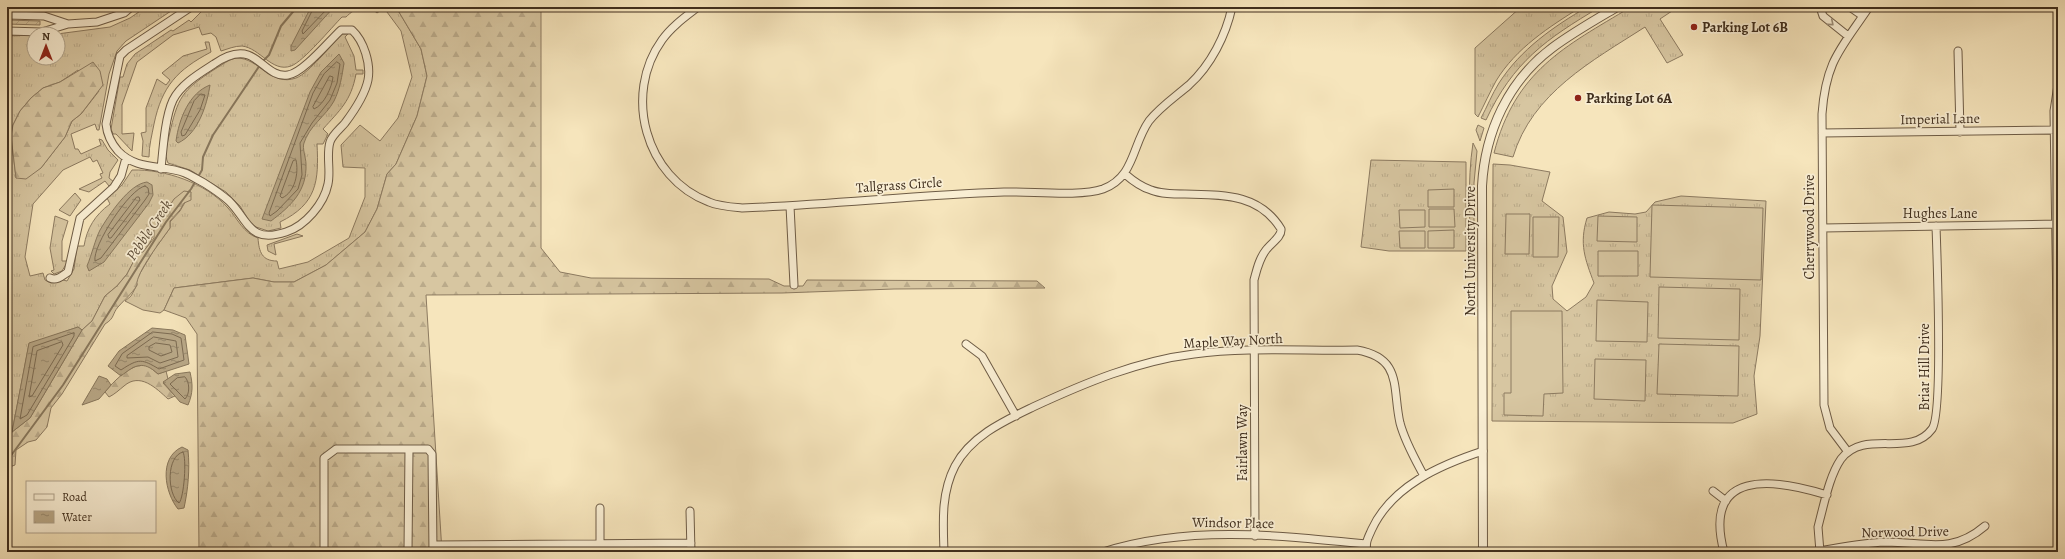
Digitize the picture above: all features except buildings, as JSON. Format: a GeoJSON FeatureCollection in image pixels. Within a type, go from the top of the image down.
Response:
{"type":"FeatureCollection","features":[{"type":"Feature","properties":{"kind":"street"},"geometry":{"type":"LineString","coordinates":[[7,31],[42,32],[68,24],[97,22],[124,13],[131,7]]}},
{"type":"Feature","properties":{"kind":"street"},"geometry":{"type":"LineString","coordinates":[[161,169],[163,145],[173,100],[195,76],[222,59],[234,54],[248,55],[264,66],[282,75],[290,75],[299,71],[340,30],[352,30],[357,34],[367,55],[368,80],[356,107],[330,141],[328,184],[324,198],[316,209],[297,226],[287,232],[276,235],[262,235],[248,227],[229,201],[201,181],[185,173],[161,169],[140,165],[126,158],[115,147],[107,133],[106,124],[120,56],[126,50],[191,7]]}},
{"type":"Feature","properties":{"kind":"street","name":"Tallgrass Circle"},"geometry":{"type":"LineString","coordinates":[[698,7],[679,22],[662,40],[646,73],[643,86],[642,109],[650,142],[655,154],[673,177],[690,191],[709,202],[742,208],[1003,192],[1088,192],[1104,188],[1125,174],[1148,123],[1160,108],[1191,83],[1207,64],[1218,45],[1232,7]]}},
{"type":"Feature","properties":{"kind":"street","name":"North University Drive"},"geometry":{"type":"LineString","coordinates":[[1483,552],[1482,186],[1488,146],[1500,110],[1509,94],[1529,69],[1553,47],[1617,7]]}},
{"type":"Feature","properties":{"kind":"street"},"geometry":{"type":"LineString","coordinates":[[1820,7],[1823,16],[1848,36]]}},
{"type":"Feature","properties":{"kind":"street"},"geometry":{"type":"LineString","coordinates":[[1850,7],[1863,16]]}},
{"type":"Feature","properties":{"kind":"street","name":"Cherrywood Drive"},"geometry":{"type":"LineString","coordinates":[[1848,452],[1830,428],[1824,405],[1823,98],[1828,73],[1839,48],[1869,7]]}},
{"type":"Feature","properties":{"kind":"street"},"geometry":{"type":"LineString","coordinates":[[7,15],[44,16],[68,24]]}},
{"type":"Feature","properties":{"kind":"street"},"geometry":{"type":"LineString","coordinates":[[1958,51],[1960,132]]}},
{"type":"Feature","properties":{"kind":"street"},"geometry":{"type":"LineString","coordinates":[[2058,84],[2054,103],[2056,130],[2058,382]]}},
{"type":"Feature","properties":{"kind":"street","name":"Imperial Lane"},"geometry":{"type":"LineString","coordinates":[[1822,133],[2056,130]]}},
{"type":"Feature","properties":{"kind":"street"},"geometry":{"type":"LineString","coordinates":[[50,278],[59,278],[68,272],[80,218],[114,188],[121,176],[126,158]]}},
{"type":"Feature","properties":{"kind":"street","name":"Fairlawn Way"},"geometry":{"type":"LineString","coordinates":[[1125,174],[1142,186],[1162,193],[1224,195],[1247,200],[1263,209],[1278,224],[1282,231],[1262,255],[1258,263],[1254,280],[1255,536]]}},
{"type":"Feature","properties":{"kind":"street"},"geometry":{"type":"LineString","coordinates":[[790,206],[794,285]]}},
{"type":"Feature","properties":{"kind":"street","name":"Hughes Lane"},"geometry":{"type":"LineString","coordinates":[[1823,228],[2056,224]]}},
{"type":"Feature","properties":{"kind":"street","name":"Briar Hill Drive"},"geometry":{"type":"LineString","coordinates":[[1848,452],[1854,448],[1869,443],[1917,441],[1928,434],[1935,423],[1937,414],[1938,378],[1936,226]]}},
{"type":"Feature","properties":{"kind":"street"},"geometry":{"type":"LineString","coordinates":[[966,344],[982,356],[1016,416]]}},
{"type":"Feature","properties":{"kind":"street","name":"Maple Way North"},"geometry":{"type":"LineString","coordinates":[[944,552],[944,506],[946,491],[956,465],[966,450],[982,436],[1016,416],[1096,380],[1149,362],[1193,354],[1255,351],[1357,350],[1370,352],[1384,360],[1393,376],[1402,431],[1424,476]]}},
{"type":"Feature","properties":{"kind":"street"},"geometry":{"type":"LineString","coordinates":[[324,552],[324,458],[336,449],[428,449],[432,454],[433,549],[691,543]]}},
{"type":"Feature","properties":{"kind":"street"},"geometry":{"type":"LineString","coordinates":[[408,552],[409,449]]}},
{"type":"Feature","properties":{"kind":"street"},"geometry":{"type":"LineString","coordinates":[[1367,552],[1365,544],[1384,508],[1399,493],[1424,476],[1457,460],[1483,451]]}},
{"type":"Feature","properties":{"kind":"street"},"geometry":{"type":"LineString","coordinates":[[1819,552],[1818,527],[1827,495],[1840,460],[1848,452]]}},
{"type":"Feature","properties":{"kind":"street"},"geometry":{"type":"LineString","coordinates":[[1724,552],[1719,525],[1721,509],[1731,495],[1746,486],[1760,483],[1799,486],[1827,495]]}},
{"type":"Feature","properties":{"kind":"street"},"geometry":{"type":"LineString","coordinates":[[1713,491],[1726,501]]}},
{"type":"Feature","properties":{"kind":"street"},"geometry":{"type":"LineString","coordinates":[[600,508],[600,544]]}},
{"type":"Feature","properties":{"kind":"street"},"geometry":{"type":"LineString","coordinates":[[690,511],[691,552]]}},
{"type":"Feature","properties":{"kind":"street","name":"Norwood Drive"},"geometry":{"type":"LineString","coordinates":[[1819,552],[1885,542],[1935,549],[1957,543],[1976,535],[1985,526]]}},
{"type":"Feature","properties":{"kind":"street","name":"Windsor Place"},"geometry":{"type":"LineString","coordinates":[[1107,551],[1141,542],[1186,535],[1255,536],[1365,544]]}},
{"type":"Feature","properties":{"kind":"green space"},"geometry":{"type":"Polygon","coordinates":[[[146,7],[177,7],[126,41],[117,51],[109,74],[99,130],[97,130],[95,124],[71,134],[75,149],[78,149],[81,154],[101,145],[99,139],[102,140],[108,150],[118,160],[110,172],[109,178],[114,182],[109,186],[105,181],[89,192],[79,189],[102,178],[100,174],[103,173],[97,160],[93,162],[90,157],[63,170],[33,204],[25,257],[30,276],[43,273],[45,280],[51,283],[63,280],[67,281],[74,269],[77,246],[84,246],[87,233],[92,222],[110,204],[107,198],[122,185],[132,170],[145,170],[171,175],[184,179],[208,191],[228,208],[248,233],[258,238],[259,248],[262,255],[272,261],[277,261],[279,269],[308,262],[349,238],[365,197],[365,168],[343,167],[341,145],[360,125],[380,141],[398,118],[412,77],[401,31],[384,8],[377,13],[365,7],[396,7],[421,49],[427,76],[417,116],[396,164],[387,174],[377,209],[365,232],[326,265],[294,282],[274,282],[253,278],[174,288],[164,310],[160,313],[143,310],[125,301],[131,296],[137,285],[136,280],[154,250],[170,228],[170,222],[180,211],[191,192],[188,191],[154,230],[149,244],[144,250],[138,253],[127,274],[117,286],[105,296],[92,321],[82,330],[78,327],[29,344],[12,432],[7,441],[7,36],[26,35],[26,66],[66,66],[66,33],[110,27],[130,18],[146,7]],[[78,70],[60,82],[43,88],[31,98],[20,111],[13,125],[11,136],[16,178],[41,168],[65,137],[72,121],[81,114],[99,91],[78,70]]]}},
{"type":"Feature","properties":{"kind":"green space"},"geometry":{"type":"Polygon","coordinates":[[[206,7],[365,7],[353,11],[346,17],[342,17],[303,58],[291,66],[278,66],[255,51],[242,46],[221,51],[216,37],[211,33],[202,35],[199,27],[173,35],[137,62],[122,105],[122,134],[134,133],[132,151],[116,134],[113,134],[111,129],[120,77],[123,77],[127,64],[135,54],[189,20],[191,22],[206,7]]]}},
{"type":"Feature","properties":{"kind":"green space"},"geometry":{"type":"Polygon","coordinates":[[[396,7],[541,7],[541,248],[560,272],[591,278],[769,279],[784,286],[803,286],[807,280],[1037,281],[1045,288],[894,289],[782,293],[426,295],[442,552],[199,552],[197,334],[186,318],[164,310],[174,288],[253,278],[274,282],[294,282],[326,265],[365,232],[377,209],[387,174],[396,164],[417,116],[427,76],[421,49],[396,7]]]}},
{"type":"Feature","properties":{"kind":"green space"},"geometry":{"type":"Polygon","coordinates":[[[1521,7],[1581,7],[1534,39],[1513,58],[1496,81],[1478,117],[1475,114],[1475,48],[1521,7]]]}},
{"type":"Feature","properties":{"kind":"green space"},"geometry":{"type":"Polygon","coordinates":[[[1587,7],[1600,7],[1563,30],[1533,54],[1508,82],[1496,100],[1486,120],[1481,118],[1499,83],[1517,60],[1538,40],[1587,7]]]}},
{"type":"Feature","properties":{"kind":"green space"},"geometry":{"type":"Polygon","coordinates":[[[1631,7],[1678,7],[1660,19],[1683,55],[1667,63],[1645,27],[1585,66],[1549,97],[1534,114],[1522,134],[1513,157],[1494,153],[1503,125],[1515,101],[1529,81],[1545,64],[1564,49],[1584,35],[1631,7]]]}},
{"type":"Feature","properties":{"kind":"green space"},"geometry":{"type":"Polygon","coordinates":[[[7,20],[40,21],[40,25],[7,24],[7,20]]]}},
{"type":"Feature","properties":{"kind":"green space"},"geometry":{"type":"Polygon","coordinates":[[[342,34],[348,34],[345,37],[354,56],[356,70],[363,70],[363,74],[356,74],[348,98],[340,110],[323,129],[328,134],[323,144],[317,144],[317,169],[313,190],[302,207],[280,222],[281,228],[268,231],[256,227],[250,222],[240,206],[226,192],[190,170],[168,163],[166,153],[175,112],[183,96],[195,83],[226,62],[237,58],[252,62],[279,79],[287,80],[296,78],[307,71],[342,34]]]}},
{"type":"Feature","properties":{"kind":"green space"},"geometry":{"type":"Polygon","coordinates":[[[205,42],[209,42],[211,52],[180,73],[167,89],[157,111],[149,157],[142,156],[143,141],[141,133],[146,132],[146,108],[157,79],[166,85],[170,80],[162,73],[183,56],[207,49],[205,42]]]}},
{"type":"Feature","properties":{"kind":"green space"},"geometry":{"type":"Polygon","coordinates":[[[93,62],[100,71],[103,85],[81,114],[72,121],[65,137],[41,168],[26,179],[16,178],[11,136],[13,125],[20,111],[31,98],[43,88],[60,82],[93,62]]]}},
{"type":"Feature","properties":{"kind":"green space"},"geometry":{"type":"Polygon","coordinates":[[[1478,125],[1484,128],[1480,141],[1476,130],[1478,125]]]}},
{"type":"Feature","properties":{"kind":"green space"},"geometry":{"type":"Polygon","coordinates":[[[1473,143],[1477,151],[1474,183],[1474,272],[1471,262],[1469,202],[1473,143]]]}},
{"type":"Feature","properties":{"kind":"green space"},"geometry":{"type":"Polygon","coordinates":[[[1371,160],[1466,162],[1466,251],[1389,251],[1361,247],[1371,160]]]}},
{"type":"Feature","properties":{"kind":"green space"},"geometry":{"type":"Polygon","coordinates":[[[1493,164],[1510,165],[1550,172],[1542,201],[1563,217],[1567,252],[1552,286],[1553,299],[1567,311],[1586,297],[1594,283],[1583,244],[1583,236],[1587,218],[1609,212],[1635,214],[1646,212],[1655,202],[1681,196],[1766,201],[1760,336],[1754,376],[1757,414],[1733,423],[1492,421],[1493,164]]]}},
{"type":"Feature","properties":{"kind":"green space"},"geometry":{"type":"Polygon","coordinates":[[[1454,189],[1454,207],[1428,207],[1428,190],[1454,189]]]}},
{"type":"Feature","properties":{"kind":"green space"},"geometry":{"type":"Polygon","coordinates":[[[184,191],[191,192],[191,200],[184,203],[170,221],[170,228],[140,273],[137,285],[116,309],[112,318],[105,324],[62,394],[51,408],[47,427],[36,440],[28,442],[16,450],[15,465],[7,468],[7,441],[12,432],[30,418],[82,330],[92,321],[105,296],[117,286],[127,274],[138,253],[143,252],[154,238],[154,230],[174,199],[184,191]]]}},
{"type":"Feature","properties":{"kind":"green space"},"geometry":{"type":"Polygon","coordinates":[[[75,193],[81,200],[70,216],[59,210],[75,193]]]}},
{"type":"Feature","properties":{"kind":"green space"},"geometry":{"type":"Polygon","coordinates":[[[1652,205],[1763,208],[1761,280],[1650,277],[1652,205]]]}},
{"type":"Feature","properties":{"kind":"green space"},"geometry":{"type":"Polygon","coordinates":[[[1429,209],[1454,209],[1455,227],[1429,227],[1429,209]]]}},
{"type":"Feature","properties":{"kind":"green space"},"geometry":{"type":"Polygon","coordinates":[[[1399,210],[1425,210],[1425,227],[1400,228],[1399,210]]]}},
{"type":"Feature","properties":{"kind":"green space"},"geometry":{"type":"Polygon","coordinates":[[[1506,214],[1530,214],[1529,254],[1505,254],[1506,214]]]}},
{"type":"Feature","properties":{"kind":"green space"},"geometry":{"type":"Polygon","coordinates":[[[55,216],[68,221],[62,241],[62,261],[68,261],[62,271],[54,274],[51,271],[54,270],[50,248],[55,216]]]}},
{"type":"Feature","properties":{"kind":"green space"},"geometry":{"type":"Polygon","coordinates":[[[1598,216],[1637,217],[1637,242],[1597,241],[1598,216]]]}},
{"type":"Feature","properties":{"kind":"green space"},"geometry":{"type":"Polygon","coordinates":[[[1533,217],[1559,217],[1558,257],[1533,257],[1533,217]]]}},
{"type":"Feature","properties":{"kind":"green space"},"geometry":{"type":"Polygon","coordinates":[[[1454,230],[1454,248],[1428,248],[1428,231],[1454,230]]]}},
{"type":"Feature","properties":{"kind":"green space"},"geometry":{"type":"Polygon","coordinates":[[[1399,231],[1425,231],[1425,248],[1400,248],[1399,231]]]}},
{"type":"Feature","properties":{"kind":"green space"},"geometry":{"type":"Polygon","coordinates":[[[297,234],[303,236],[274,244],[276,255],[268,251],[267,245],[297,234]]]}},
{"type":"Feature","properties":{"kind":"green space"},"geometry":{"type":"Polygon","coordinates":[[[1598,251],[1638,251],[1638,276],[1598,276],[1598,251]]]}},
{"type":"Feature","properties":{"kind":"green space"},"geometry":{"type":"Polygon","coordinates":[[[1659,287],[1740,289],[1739,340],[1658,338],[1659,287]]]}},
{"type":"Feature","properties":{"kind":"green space"},"geometry":{"type":"Polygon","coordinates":[[[1597,300],[1648,302],[1647,342],[1596,341],[1597,300]]]}},
{"type":"Feature","properties":{"kind":"green space"},"geometry":{"type":"Polygon","coordinates":[[[1511,311],[1562,311],[1563,393],[1544,394],[1543,416],[1504,415],[1504,393],[1511,393],[1511,311]]]}},
{"type":"Feature","properties":{"kind":"green space"},"geometry":{"type":"Polygon","coordinates":[[[1659,344],[1739,346],[1738,396],[1657,394],[1659,344]]]}},
{"type":"Feature","properties":{"kind":"green space"},"geometry":{"type":"Polygon","coordinates":[[[1595,359],[1646,360],[1645,401],[1594,399],[1595,359]]]}},
{"type":"Feature","properties":{"kind":"green space"},"geometry":{"type":"Polygon","coordinates":[[[139,365],[147,365],[158,374],[166,371],[168,379],[163,383],[175,396],[168,399],[148,383],[136,381],[130,382],[109,397],[105,392],[112,384],[124,373],[139,365]]]}},
{"type":"Feature","properties":{"kind":"water"},"geometry":{"type":"Polygon","coordinates":[[[311,7],[334,7],[295,50],[291,51],[291,46],[311,7]]]}},
{"type":"Feature","properties":{"kind":"water"},"geometry":{"type":"Polygon","coordinates":[[[339,54],[344,63],[336,96],[327,112],[310,131],[304,143],[303,148],[306,174],[301,190],[285,210],[271,221],[262,219],[310,92],[321,72],[339,54]]]}},
{"type":"Feature","properties":{"kind":"water"},"geometry":{"type":"Polygon","coordinates":[[[210,85],[204,110],[196,126],[185,139],[178,143],[176,141],[177,133],[186,108],[196,94],[210,85]]]}},
{"type":"Feature","properties":{"kind":"water"},"geometry":{"type":"Polygon","coordinates":[[[147,182],[152,185],[153,195],[149,203],[104,262],[89,271],[87,266],[100,230],[120,201],[133,188],[147,182]]]}},
{"type":"Feature","properties":{"kind":"water"},"geometry":{"type":"Polygon","coordinates":[[[78,327],[82,330],[30,418],[12,432],[29,343],[78,327]]]}},
{"type":"Feature","properties":{"kind":"water"},"geometry":{"type":"Polygon","coordinates":[[[152,328],[173,330],[185,335],[189,364],[158,374],[148,367],[139,366],[131,369],[121,376],[108,366],[119,351],[152,328]]]}},
{"type":"Feature","properties":{"kind":"water"},"geometry":{"type":"Polygon","coordinates":[[[190,372],[192,389],[188,405],[180,402],[163,382],[175,374],[190,372]]]}},
{"type":"Feature","properties":{"kind":"water"},"geometry":{"type":"Polygon","coordinates":[[[99,376],[107,379],[111,385],[99,399],[82,405],[99,376]]]}},
{"type":"Feature","properties":{"kind":"water"},"geometry":{"type":"Polygon","coordinates":[[[182,447],[188,450],[189,465],[187,494],[184,508],[178,509],[170,494],[166,476],[169,459],[174,452],[182,447]]]}},
{"type":"Feature","properties":{"kind":"waterway","name":"Pebble Creek"},"geometry":{"type":"LineString","coordinates":[[262,62],[269,55],[281,26],[297,7]]}},
{"type":"Feature","properties":{"kind":"waterway","name":"Pebble Creek"},"geometry":{"type":"LineString","coordinates":[[7,461],[63,385],[166,222],[191,189],[202,170],[203,157],[213,135],[260,65]]}},
{"type":"Feature","properties":{"kind":"place","name":"Parking Lot 6B"},"geometry":{"type":"Point","coordinates":[1694,27]}},
{"type":"Feature","properties":{"kind":"place","name":"Parking Lot 6A"},"geometry":{"type":"Point","coordinates":[1578,98]}}]}
